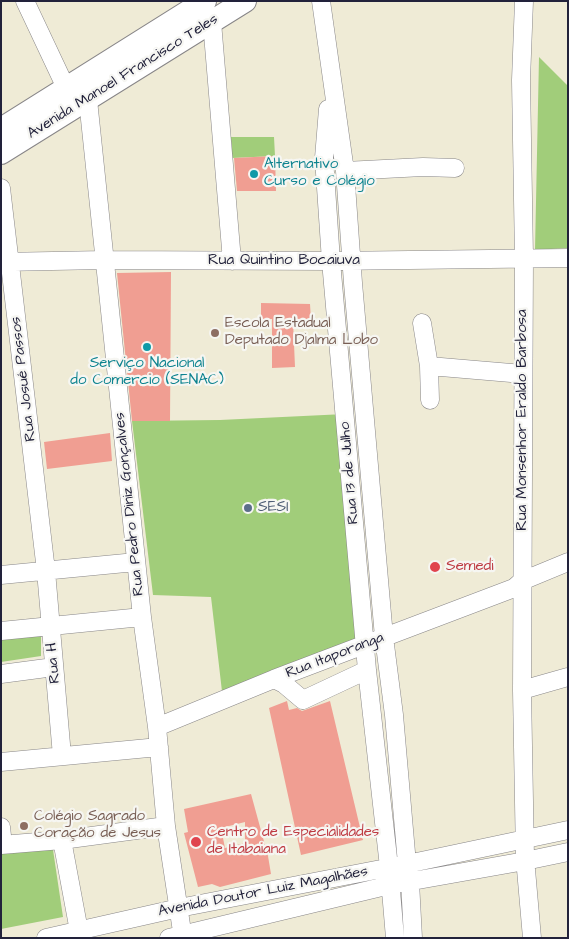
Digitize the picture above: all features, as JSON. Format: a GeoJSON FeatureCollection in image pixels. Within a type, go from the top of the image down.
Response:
{"type":"FeatureCollection","features":[{"type":"Feature","properties":{"kind":"main road","name":"Avenida Manoel Francisco Teles"},"geometry":{"type":"LineString","coordinates":[[1,129],[66,88],[134,59],[166,39],[206,6],[245,1]]}},
{"type":"Feature","properties":{"kind":"main road","name":"Avenida Manoel Francisco Teles"},"geometry":{"type":"LineString","coordinates":[[1,153],[88,100],[134,59]]}},
{"type":"Feature","properties":{"kind":"street"},"geometry":{"type":"LineString","coordinates":[[25,1],[66,88]]}},
{"type":"Feature","properties":{"kind":"street","name":"Rua 13 de Julho"},"geometry":{"type":"LineString","coordinates":[[321,1],[345,171],[351,261],[384,637],[394,716],[406,864],[410,882],[413,938]]}},
{"type":"Feature","properties":{"kind":"street","name":"Rua Monsenhor Eraldo Barbosa"},"geometry":{"type":"LineString","coordinates":[[524,1],[521,80],[524,258],[520,587],[524,839],[532,938]]}},
{"type":"Feature","properties":{"kind":"street"},"geometry":{"type":"LineString","coordinates":[[206,6],[232,261]]}},
{"type":"Feature","properties":{"kind":"street","name":"Rua 13 de Julho"},"geometry":{"type":"LineString","coordinates":[[331,79],[324,158],[331,261],[366,670],[389,867],[395,938]]}},
{"type":"Feature","properties":{"kind":"street","name":"Rua Pedro Diniz Gonçalves"},"geometry":{"type":"LineString","coordinates":[[88,100],[142,617],[158,727],[166,826],[179,908],[178,937]]}},
{"type":"Feature","properties":{"kind":"street"},"geometry":{"type":"LineString","coordinates":[[345,171],[423,167],[455,168]]}},
{"type":"Feature","properties":{"kind":"street","name":"Rua Josué Passos"},"geometry":{"type":"LineString","coordinates":[[1,188],[6,262],[46,571]]}},
{"type":"Feature","properties":{"kind":"street","name":"Rua Quintino Bocaiuva"},"geometry":{"type":"LineString","coordinates":[[6,262],[568,258]]}},
{"type":"Feature","properties":{"kind":"street"},"geometry":{"type":"LineString","coordinates":[[422,323],[429,366],[430,400]]}},
{"type":"Feature","properties":{"kind":"street"},"geometry":{"type":"LineString","coordinates":[[429,366],[522,374]]}},
{"type":"Feature","properties":{"kind":"street"},"geometry":{"type":"LineString","coordinates":[[1,575],[136,562]]}},
{"type":"Feature","properties":{"kind":"street","name":"Rua Itaporanga"},"geometry":{"type":"LineString","coordinates":[[520,587],[568,562]]}},
{"type":"Feature","properties":{"kind":"street","name":"Rua H"},"geometry":{"type":"LineString","coordinates":[[46,571],[62,756]]}},
{"type":"Feature","properties":{"kind":"street","name":"Rua Itaporanga"},"geometry":{"type":"LineString","coordinates":[[158,727],[274,679],[384,637],[520,587],[568,574]]}},
{"type":"Feature","properties":{"kind":"street"},"geometry":{"type":"LineString","coordinates":[[1,631],[142,617]]}},
{"type":"Feature","properties":{"kind":"street"},"geometry":{"type":"LineString","coordinates":[[1,674],[54,667]]}},
{"type":"Feature","properties":{"kind":"street"},"geometry":{"type":"LineString","coordinates":[[274,679],[284,684],[303,700],[366,670]]}},
{"type":"Feature","properties":{"kind":"street"},"geometry":{"type":"LineString","coordinates":[[522,690],[568,677]]}},
{"type":"Feature","properties":{"kind":"street"},"geometry":{"type":"LineString","coordinates":[[1,762],[159,747]]}},
{"type":"Feature","properties":{"kind":"street"},"geometry":{"type":"LineString","coordinates":[[2,839],[62,840],[166,826]]}},
{"type":"Feature","properties":{"kind":"street","name":"Avenida Doutor Luiz Magalhães"},"geometry":{"type":"LineString","coordinates":[[46,938],[179,908],[568,830]]}},
{"type":"Feature","properties":{"kind":"street"},"geometry":{"type":"LineString","coordinates":[[62,840],[79,931]]}},
{"type":"Feature","properties":{"kind":"street","name":"Avenida Doutor Luiz Magalhães"},"geometry":{"type":"LineString","coordinates":[[178,937],[390,884],[410,882],[568,852]]}},
{"type":"Feature","properties":{"kind":"green space"},"geometry":{"type":"Polygon","coordinates":[[[539,57],[568,86],[568,248],[535,250],[539,57]]]}},
{"type":"Feature","properties":{"kind":"green space"},"geometry":{"type":"Polygon","coordinates":[[[231,137],[274,137],[275,156],[232,158],[231,137]]]}},
{"type":"Feature","properties":{"kind":"green space","name":"SESI"},"geometry":{"type":"Polygon","coordinates":[[[345,414],[365,645],[223,700],[211,597],[153,595],[132,421],[220,420],[345,414]]]}},
{"type":"Feature","properties":{"kind":"green space"},"geometry":{"type":"Polygon","coordinates":[[[41,633],[41,656],[1,662],[1,636],[41,633]]]}},
{"type":"Feature","properties":{"kind":"green space"},"geometry":{"type":"Polygon","coordinates":[[[52,843],[63,917],[1,929],[1,849],[52,843]]]}},
{"type":"Feature","properties":{"kind":"building","name":"Alternativo Curso e Colégio"},"geometry":{"type":"Polygon","coordinates":[[[275,156],[276,191],[237,191],[234,158],[275,156]]]}},
{"type":"Feature","properties":{"kind":"building","name":"Serviço Nacional do Comercio (SENAC)"},"geometry":{"type":"Polygon","coordinates":[[[171,272],[170,421],[132,421],[117,273],[171,272]]]}},
{"type":"Feature","properties":{"kind":"building"},"geometry":{"type":"Polygon","coordinates":[[[261,303],[310,304],[311,320],[293,321],[295,367],[272,368],[272,319],[261,319],[261,303]]]}},
{"type":"Feature","properties":{"kind":"building"},"geometry":{"type":"Polygon","coordinates":[[[110,433],[112,461],[47,469],[44,442],[110,433]]]}},
{"type":"Feature","properties":{"kind":"building"},"geometry":{"type":"Polygon","coordinates":[[[287,701],[289,710],[297,708],[302,711],[330,701],[363,840],[301,855],[269,708],[287,701]]]}},
{"type":"Feature","properties":{"kind":"building","name":"Centro de Especialidades de Itabaiana"},"geometry":{"type":"Polygon","coordinates":[[[251,794],[271,874],[220,887],[212,884],[198,887],[184,833],[188,832],[184,809],[251,794]],[[245,822],[221,828],[225,848],[245,843],[245,822]]]}},
{"type":"Feature","properties":{"kind":"place","name":"Alternativo Curso e Colégio"},"geometry":{"type":"Point","coordinates":[254,174]}},
{"type":"Feature","properties":{"kind":"place","name":"Escola Estadual Deputado Djalma Lobo"},"geometry":{"type":"Point","coordinates":[215,333]}},
{"type":"Feature","properties":{"kind":"place","name":"Serviço Nacional do Comercio (SENAC)"},"geometry":{"type":"Point","coordinates":[147,347]}},
{"type":"Feature","properties":{"kind":"place","name":"SESI"},"geometry":{"type":"Point","coordinates":[248,508]}},
{"type":"Feature","properties":{"kind":"place","name":"Semedi"},"geometry":{"type":"Point","coordinates":[435,567]}},
{"type":"Feature","properties":{"kind":"place","name":"Colégio Sagrado Coração de Jesus"},"geometry":{"type":"Point","coordinates":[24,826]}},
{"type":"Feature","properties":{"kind":"place","name":"Centro de Especialidades de Itabaiana"},"geometry":{"type":"Point","coordinates":[196,842]}}]}
